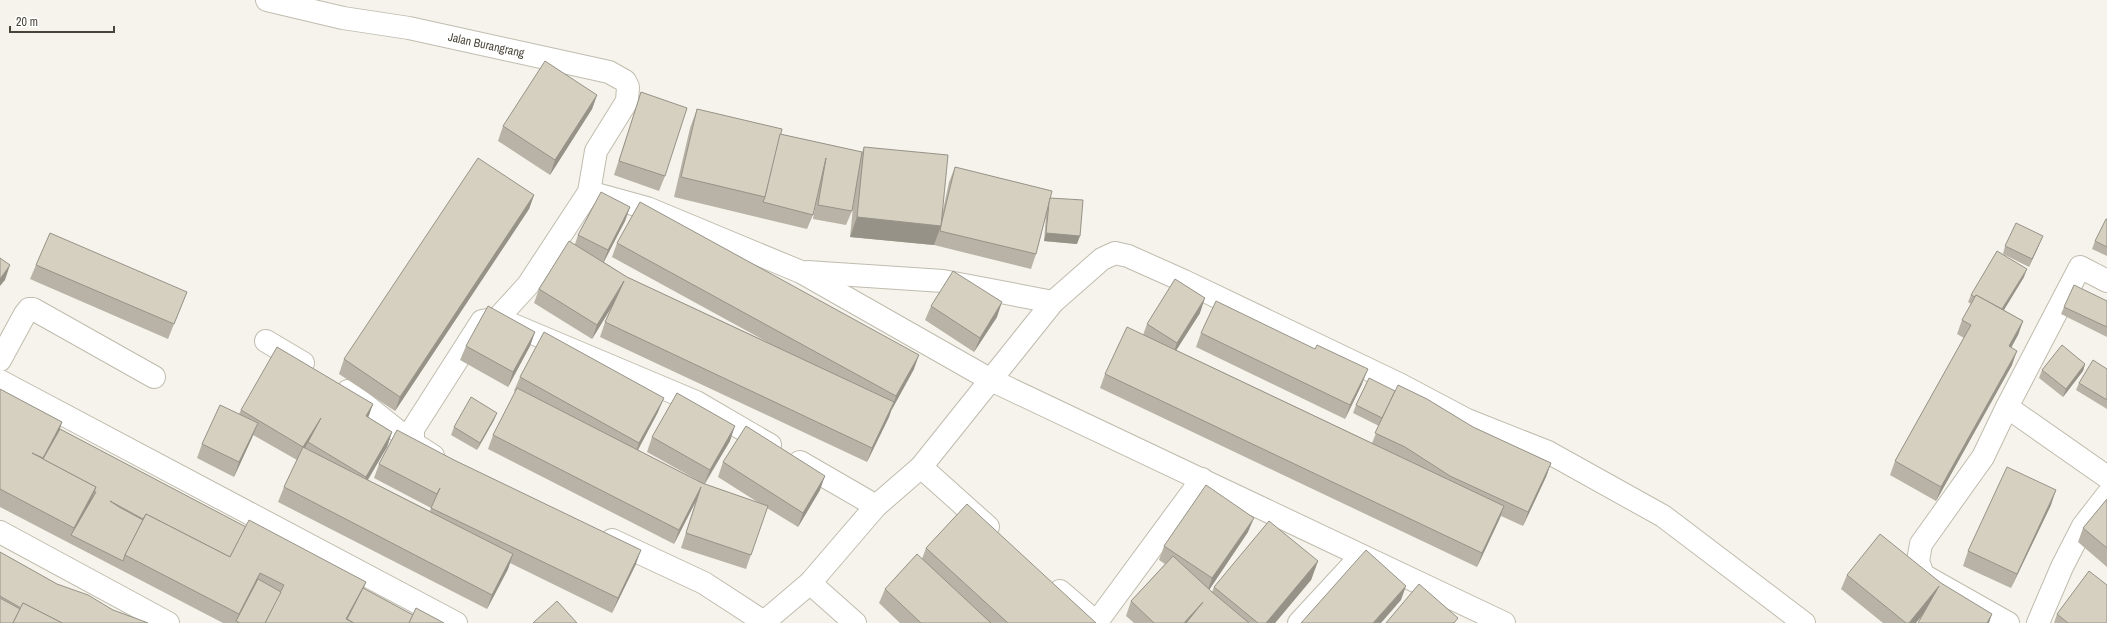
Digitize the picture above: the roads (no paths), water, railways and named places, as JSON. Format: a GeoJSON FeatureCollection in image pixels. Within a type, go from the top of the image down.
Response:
{"type":"FeatureCollection","features":[{"type":"Feature","properties":{"kind":"street","name":"Jalan Burangrang"},"geometry":{"type":"LineString","coordinates":[[267,0],[343,18],[410,28],[609,72],[620,77],[628,87],[627,101],[596,151],[589,192]]}},
{"type":"Feature","properties":{"kind":"street"},"geometry":{"type":"LineString","coordinates":[[498,318],[528,285],[589,192],[647,208],[801,272],[991,380],[1504,623]]}},
{"type":"Feature","properties":{"kind":"street"},"geometry":{"type":"LineString","coordinates":[[597,533],[704,584],[764,623],[810,583],[876,506],[921,467],[1053,302],[1102,259],[1115,253],[1128,256],[1184,281],[1467,420],[1548,452],[1663,516],[1804,623]]}},
{"type":"Feature","properties":{"kind":"street"},"geometry":{"type":"LineString","coordinates":[[2008,623],[1923,575],[1918,561],[1921,544],[1983,457],[2007,407],[2080,267],[2107,281]]}},
{"type":"Feature","properties":{"kind":"street"},"geometry":{"type":"LineString","coordinates":[[801,272],[943,281],[1053,302]]}},
{"type":"Feature","properties":{"kind":"street"},"geometry":{"type":"LineString","coordinates":[[0,360],[24,314],[33,309],[154,377]]}},
{"type":"Feature","properties":{"kind":"street"},"geometry":{"type":"LineString","coordinates":[[413,443],[413,429],[482,321],[498,318],[696,402],[876,506]]}},
{"type":"Feature","properties":{"kind":"street"},"geometry":{"type":"LineString","coordinates":[[266,341],[327,377],[413,443],[453,465]]}},
{"type":"Feature","properties":{"kind":"street"},"geometry":{"type":"LineString","coordinates":[[0,382],[456,623]]}},
{"type":"Feature","properties":{"kind":"street"},"geometry":{"type":"LineString","coordinates":[[2007,407],[2107,477]]}},
{"type":"Feature","properties":{"kind":"street"},"geometry":{"type":"LineString","coordinates":[[921,467],[1003,540]]}},
{"type":"Feature","properties":{"kind":"street"},"geometry":{"type":"LineString","coordinates":[[1044,576],[1097,623],[1202,479]]}},
{"type":"Feature","properties":{"kind":"street"},"geometry":{"type":"LineString","coordinates":[[2038,623],[2062,567],[2083,526],[2107,495]]}},
{"type":"Feature","properties":{"kind":"street"},"geometry":{"type":"LineString","coordinates":[[0,532],[168,623]]}},
{"type":"Feature","properties":{"kind":"street"},"geometry":{"type":"LineString","coordinates":[[1299,623],[1361,556]]}},
{"type":"Feature","properties":{"kind":"street"},"geometry":{"type":"LineString","coordinates":[[810,583],[855,623]]}}]}
